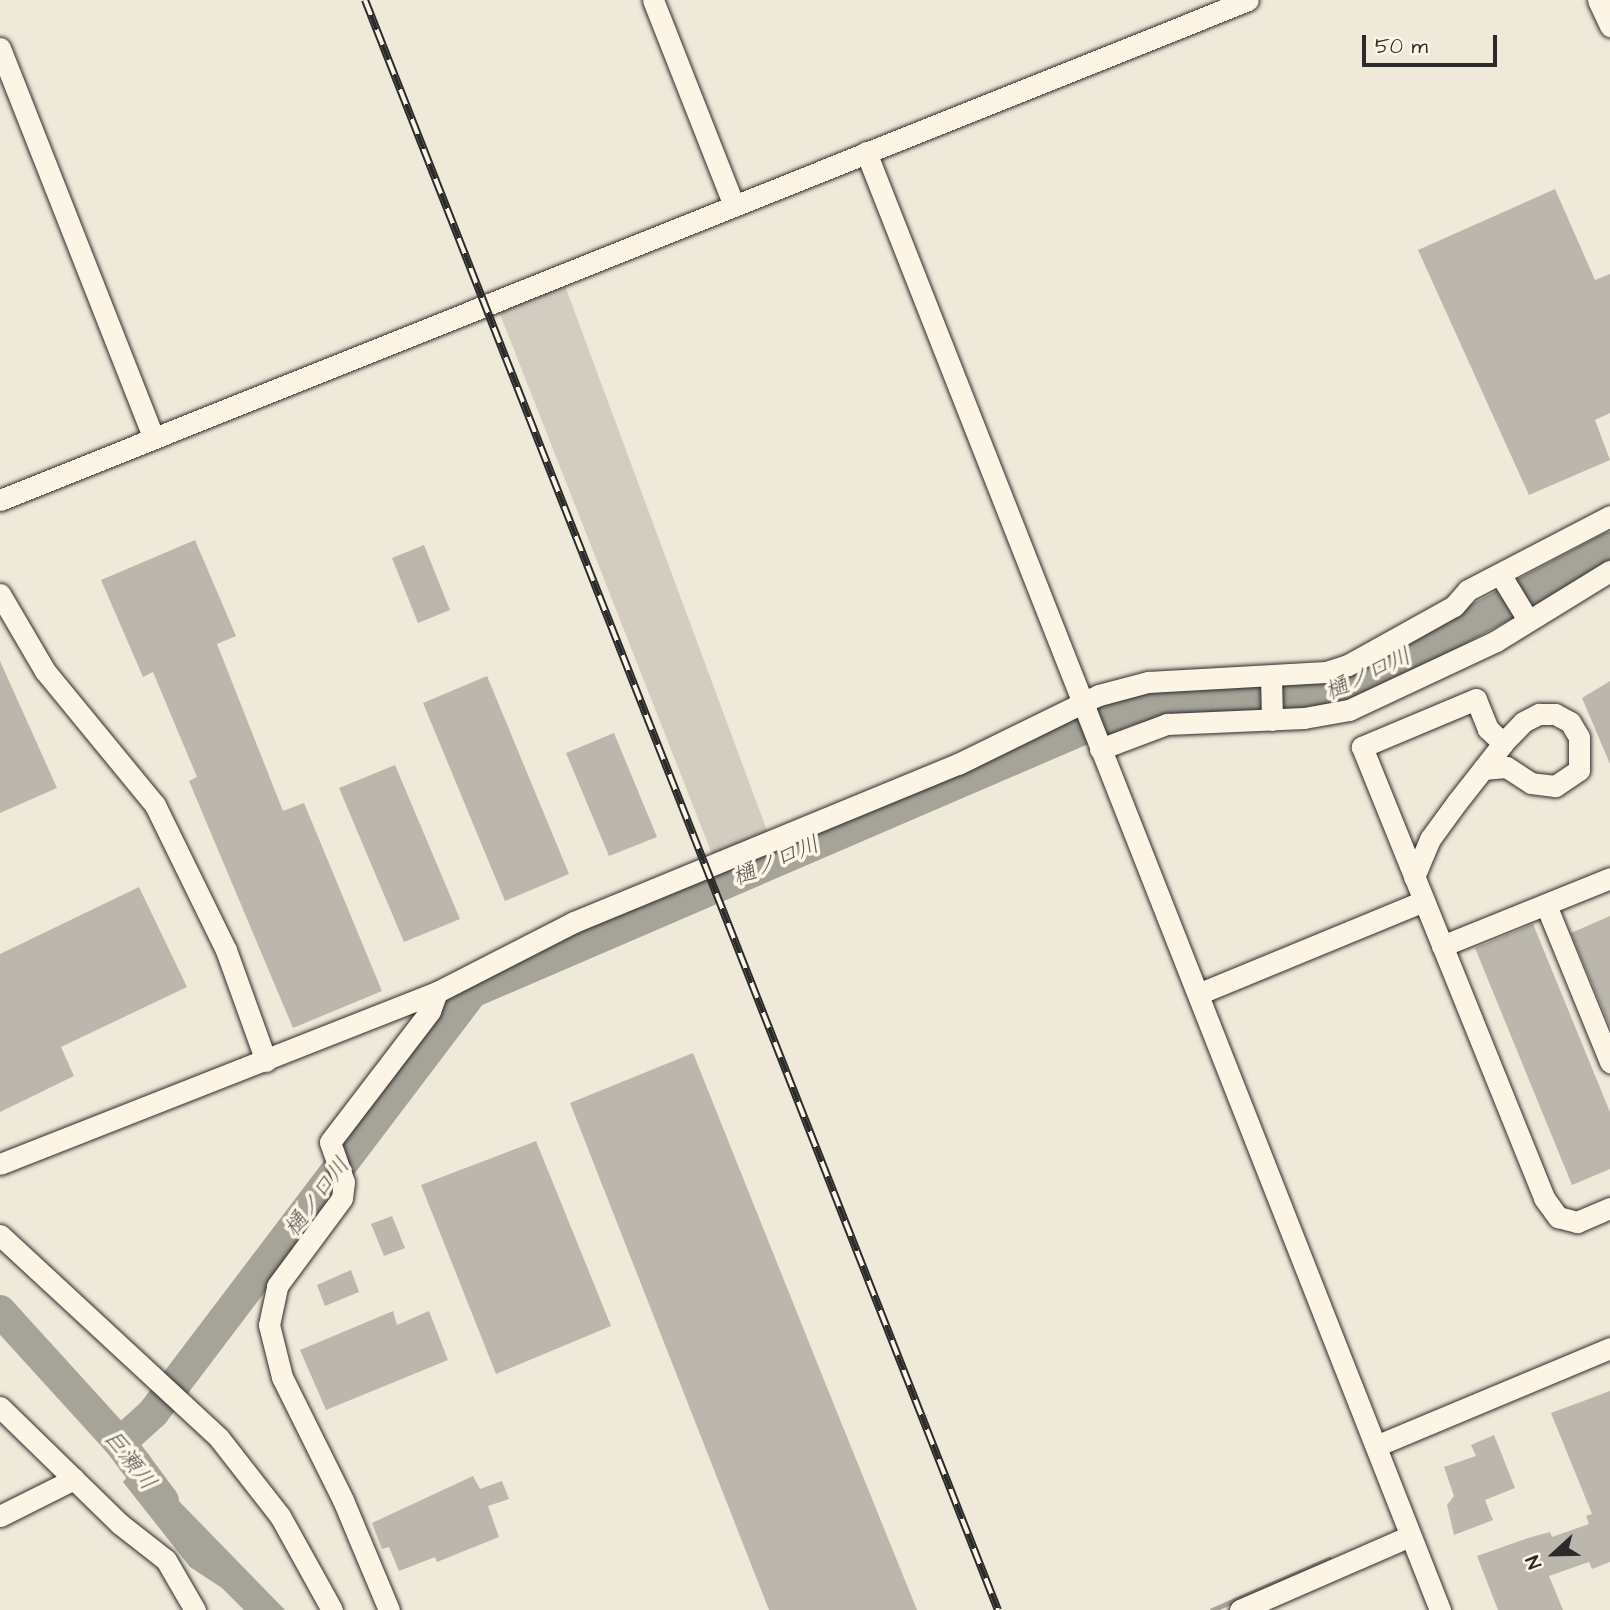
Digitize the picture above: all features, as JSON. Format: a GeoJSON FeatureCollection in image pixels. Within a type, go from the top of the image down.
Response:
{"type":"FeatureCollection","features":[{"type":"Feature","properties":{"kind":"street"},"geometry":{"type":"LineString","coordinates":[[653,0],[734,205]]}},
{"type":"Feature","properties":{"kind":"street"},"geometry":{"type":"LineString","coordinates":[[0,500],[1248,0]]}},
{"type":"Feature","properties":{"kind":"street"},"geometry":{"type":"LineString","coordinates":[[1598,0],[1610,26]]}},
{"type":"Feature","properties":{"kind":"street"},"geometry":{"type":"LineString","coordinates":[[0,48],[154,438]]}},
{"type":"Feature","properties":{"kind":"street"},"geometry":{"type":"LineString","coordinates":[[866,152],[1440,1610]]}},
{"type":"Feature","properties":{"kind":"street"},"geometry":{"type":"LineString","coordinates":[[0,1164],[438,992],[574,922],[958,764],[1084,708],[1126,686],[1149,682],[1271,680],[1326,672],[1348,664],[1406,635],[1454,606],[1468,590],[1502,577],[1610,516]]}},
{"type":"Feature","properties":{"kind":"street"},"geometry":{"type":"LineString","coordinates":[[1098,745],[1167,724],[1349,710],[1496,641],[1525,617],[1610,572]]}},
{"type":"Feature","properties":{"kind":"street"},"geometry":{"type":"LineString","coordinates":[[1502,577],[1525,617]]}},
{"type":"Feature","properties":{"kind":"street"},"geometry":{"type":"LineString","coordinates":[[0,594],[45,671],[155,804],[226,950],[266,1061]]}},
{"type":"Feature","properties":{"kind":"street"},"geometry":{"type":"LineString","coordinates":[[1271,680],[1272,717]]}},
{"type":"Feature","properties":{"kind":"street"},"geometry":{"type":"LineString","coordinates":[[1503,743],[1488,729],[1476,699],[1362,747],[1544,1198],[1558,1217],[1577,1222],[1610,1208]]}},
{"type":"Feature","properties":{"kind":"street"},"geometry":{"type":"LineString","coordinates":[[1414,877],[1430,839],[1483,769],[1503,743],[1529,718],[1555,714],[1578,733],[1582,760],[1572,778],[1547,787],[1526,782],[1506,767],[1483,769]]}},
{"type":"Feature","properties":{"kind":"street"},"geometry":{"type":"LineString","coordinates":[[1442,946],[1610,878]]}},
{"type":"Feature","properties":{"kind":"street"},"geometry":{"type":"LineString","coordinates":[[1198,994],[1424,901]]}},
{"type":"Feature","properties":{"kind":"street"},"geometry":{"type":"LineString","coordinates":[[1546,905],[1610,1062]]}},
{"type":"Feature","properties":{"kind":"street"},"geometry":{"type":"LineString","coordinates":[[389,1610],[343,1500],[282,1377],[270,1325],[277,1286],[342,1198],[344,1182],[330,1142],[430,1011],[438,992]]}},
{"type":"Feature","properties":{"kind":"street"},"geometry":{"type":"LineString","coordinates":[[0,1235],[219,1438],[280,1516],[332,1610]]}},
{"type":"Feature","properties":{"kind":"street"},"geometry":{"type":"LineString","coordinates":[[1376,1446],[1610,1348]]}},
{"type":"Feature","properties":{"kind":"street"},"geometry":{"type":"LineString","coordinates":[[0,1408],[74,1479],[166,1560],[195,1610]]}},
{"type":"Feature","properties":{"kind":"street"},"geometry":{"type":"LineString","coordinates":[[0,1516],[74,1479]]}},
{"type":"Feature","properties":{"kind":"street"},"geometry":{"type":"LineString","coordinates":[[1240,1610],[1410,1536]]}},
{"type":"Feature","properties":{"kind":"shaded area"},"geometry":{"type":"Polygon","coordinates":[[[564,283],[769,836],[714,859],[498,309],[564,283]]]}},
{"type":"Feature","properties":{"kind":"shaded area"},"geometry":{"type":"Polygon","coordinates":[[[148,1453],[172,1494],[285,1610],[244,1610],[222,1588],[190,1567],[123,1482],[148,1453]]]}},
{"type":"Feature","properties":{"kind":"building"},"geometry":{"type":"Polygon","coordinates":[[[1555,189],[1595,280],[1610,274],[1610,413],[1595,420],[1610,460],[1529,495],[1418,250],[1555,189]]]}},
{"type":"Feature","properties":{"kind":"building"},"geometry":{"type":"Polygon","coordinates":[[[195,540],[236,636],[217,644],[283,811],[304,803],[382,991],[293,1028],[189,781],[197,777],[153,672],[143,677],[101,580],[195,540]]]}},
{"type":"Feature","properties":{"kind":"building"},"geometry":{"type":"Polygon","coordinates":[[[424,545],[450,610],[418,623],[392,558],[424,545]]]}},
{"type":"Feature","properties":{"kind":"building"},"geometry":{"type":"Polygon","coordinates":[[[0,661],[57,788],[0,813],[0,661]]]}},
{"type":"Feature","properties":{"kind":"building"},"geometry":{"type":"Polygon","coordinates":[[[487,676],[569,874],[505,901],[423,703],[487,676]]]}},
{"type":"Feature","properties":{"kind":"building"},"geometry":{"type":"Polygon","coordinates":[[[1610,681],[1610,764],[1582,698],[1610,681]]]}},
{"type":"Feature","properties":{"kind":"building"},"geometry":{"type":"Polygon","coordinates":[[[614,733],[657,837],[609,856],[566,753],[614,733]]]}},
{"type":"Feature","properties":{"kind":"building"},"geometry":{"type":"Polygon","coordinates":[[[395,765],[460,919],[404,942],[339,788],[395,765]]]}},
{"type":"Feature","properties":{"kind":"building"},"geometry":{"type":"Polygon","coordinates":[[[139,887],[187,987],[61,1047],[74,1076],[0,1112],[0,954],[139,887]]]}},
{"type":"Feature","properties":{"kind":"building"},"geometry":{"type":"Polygon","coordinates":[[[1610,916],[1610,1027],[1571,933],[1610,916]]]}},
{"type":"Feature","properties":{"kind":"building"},"geometry":{"type":"Polygon","coordinates":[[[1533,924],[1610,1112],[1610,1169],[1572,1185],[1475,948],[1533,924]]]}},
{"type":"Feature","properties":{"kind":"building"},"geometry":{"type":"Polygon","coordinates":[[[693,1053],[917,1610],[769,1610],[570,1103],[693,1053]]]}},
{"type":"Feature","properties":{"kind":"building"},"geometry":{"type":"Polygon","coordinates":[[[536,1141],[611,1326],[496,1374],[421,1185],[536,1141]]]}},
{"type":"Feature","properties":{"kind":"building"},"geometry":{"type":"Polygon","coordinates":[[[392,1216],[405,1248],[384,1256],[371,1224],[392,1216]]]}},
{"type":"Feature","properties":{"kind":"building"},"geometry":{"type":"Polygon","coordinates":[[[351,1270],[359,1292],[325,1306],[317,1285],[351,1270]]]}},
{"type":"Feature","properties":{"kind":"building"},"geometry":{"type":"Polygon","coordinates":[[[393,1311],[397,1325],[429,1311],[448,1360],[326,1410],[300,1350],[393,1311]]]}},
{"type":"Feature","properties":{"kind":"building"},"geometry":{"type":"Polygon","coordinates":[[[1610,1391],[1610,1562],[1592,1569],[1589,1562],[1549,1576],[1563,1610],[1498,1610],[1477,1556],[1528,1538],[1550,1532],[1552,1537],[1589,1524],[1586,1516],[1592,1514],[1551,1413],[1610,1391]]]}},
{"type":"Feature","properties":{"kind":"building"},"geometry":{"type":"Polygon","coordinates":[[[1494,1435],[1515,1488],[1485,1500],[1493,1520],[1454,1535],[1447,1505],[1454,1496],[1444,1467],[1476,1456],[1471,1445],[1494,1435]]]}},
{"type":"Feature","properties":{"kind":"building"},"geometry":{"type":"Polygon","coordinates":[[[473,1476],[480,1489],[502,1481],[509,1499],[488,1506],[499,1537],[437,1562],[435,1557],[399,1571],[389,1547],[382,1549],[372,1523],[473,1476]]]}},
{"type":"Feature","properties":{"kind":"waterway","name":"樋ノ口川"},"geometry":{"type":"LineString","coordinates":[[120,1443],[153,1413],[472,992],[1129,709],[1165,702],[1316,699],[1351,687],[1610,548]]}},
{"type":"Feature","properties":{"kind":"waterway","name":"巨瀬川"},"geometry":{"type":"LineString","coordinates":[[0,1311],[120,1443],[163,1501]]}},
{"type":"Feature","properties":{"kind":"waterway"},"geometry":{"type":"LineString","coordinates":[[1212,1610],[1329,1559]]}},
{"type":"Feature","properties":{"kind":"railway"},"geometry":{"type":"LineString","coordinates":[[365,0],[998,1610]]}}]}
